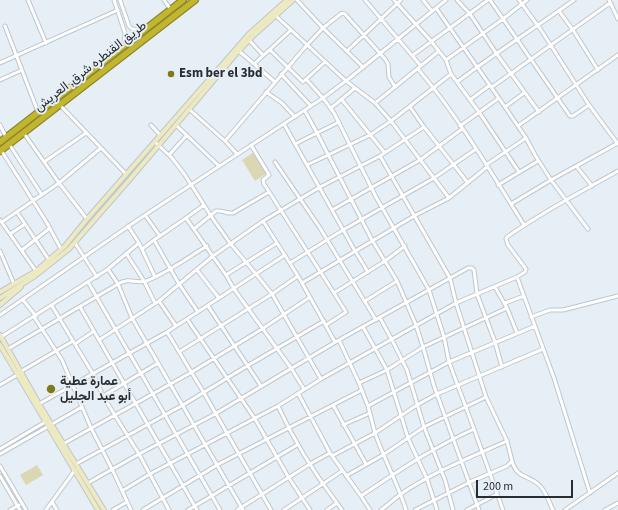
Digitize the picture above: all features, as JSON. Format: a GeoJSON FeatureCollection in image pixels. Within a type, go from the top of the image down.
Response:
{"type":"FeatureCollection","features":[{"type":"Feature","properties":{"kind":"highway","name":"طريق القنطره شرق, العريش"},"geometry":{"type":"LineString","coordinates":[[0,142],[183,0]]}},
{"type":"Feature","properties":{"kind":"highway","name":"طريق القنطره شرق, العريش"},"geometry":{"type":"LineString","coordinates":[[0,151],[195,0]]}},
{"type":"Feature","properties":{"kind":"main road"},"geometry":{"type":"LineString","coordinates":[[0,292],[36,270],[61,249],[160,135],[287,0]]}},
{"type":"Feature","properties":{"kind":"main road"},"geometry":{"type":"LineString","coordinates":[[0,305],[75,243],[176,125],[249,34],[293,0]]}},
{"type":"Feature","properties":{"kind":"main road"},"geometry":{"type":"LineString","coordinates":[[0,298],[35,276]]}},
{"type":"Feature","properties":{"kind":"main road"},"geometry":{"type":"LineString","coordinates":[[1,336],[4,352]]}},
{"type":"Feature","properties":{"kind":"main road"},"geometry":{"type":"LineString","coordinates":[[0,345],[40,404],[48,423],[88,483],[102,510]]}},
{"type":"Feature","properties":{"kind":"main road"},"geometry":{"type":"LineString","coordinates":[[19,373],[75,470],[102,510]]}},
{"type":"Feature","properties":{"kind":"street"},"geometry":{"type":"LineString","coordinates":[[30,0],[46,43]]}},
{"type":"Feature","properties":{"kind":"street"},"geometry":{"type":"LineString","coordinates":[[114,0],[125,33],[124,45]]}},
{"type":"Feature","properties":{"kind":"street"},"geometry":{"type":"LineString","coordinates":[[120,0],[129,26],[132,29],[146,29]]}},
{"type":"Feature","properties":{"kind":"street"},"geometry":{"type":"LineString","coordinates":[[164,0],[171,10]]}},
{"type":"Feature","properties":{"kind":"street"},"geometry":{"type":"LineString","coordinates":[[298,0],[323,28],[363,67]]}},
{"type":"Feature","properties":{"kind":"street"},"geometry":{"type":"LineString","coordinates":[[365,0],[422,66]]}},
{"type":"Feature","properties":{"kind":"street"},"geometry":{"type":"LineString","coordinates":[[394,0],[432,41],[446,60],[451,74],[479,112],[519,172]]}},
{"type":"Feature","properties":{"kind":"street"},"geometry":{"type":"LineString","coordinates":[[347,51],[401,0]]}},
{"type":"Feature","properties":{"kind":"street"},"geometry":{"type":"LineString","coordinates":[[423,0],[432,11]]}},
{"type":"Feature","properties":{"kind":"street"},"geometry":{"type":"LineString","coordinates":[[0,315],[128,226],[250,145],[305,111],[346,81],[446,0]]}},
{"type":"Feature","properties":{"kind":"street"},"geometry":{"type":"LineString","coordinates":[[457,0],[470,14],[538,112]]}},
{"type":"Feature","properties":{"kind":"street"},"geometry":{"type":"LineString","coordinates":[[413,55],[489,0],[571,117],[589,105]]}},
{"type":"Feature","properties":{"kind":"street"},"geometry":{"type":"LineString","coordinates":[[511,204],[551,180],[618,144],[589,105],[538,26],[519,0]]}},
{"type":"Feature","properties":{"kind":"street"},"geometry":{"type":"LineString","coordinates":[[446,60],[527,0]]}},
{"type":"Feature","properties":{"kind":"street"},"geometry":{"type":"LineString","coordinates":[[457,82],[477,66],[538,26],[574,0]]}},
{"type":"Feature","properties":{"kind":"street"},"geometry":{"type":"LineString","coordinates":[[470,100],[531,60],[573,30],[609,1],[618,19]]}},
{"type":"Feature","properties":{"kind":"street"},"geometry":{"type":"LineString","coordinates":[[436,8],[518,126],[551,180],[588,229]]}},
{"type":"Feature","properties":{"kind":"street"},"geometry":{"type":"LineString","coordinates":[[0,62],[17,56],[118,10]]}},
{"type":"Feature","properties":{"kind":"street"},"geometry":{"type":"LineString","coordinates":[[559,11],[573,30],[598,70]]}},
{"type":"Feature","properties":{"kind":"street"},"geometry":{"type":"LineString","coordinates":[[225,141],[307,45],[323,28],[343,13],[363,36],[380,52],[387,62],[388,74],[395,86]]}},
{"type":"Feature","properties":{"kind":"street"},"geometry":{"type":"LineString","coordinates":[[275,15],[346,81],[375,103],[391,121],[449,198]]}},
{"type":"Feature","properties":{"kind":"street"},"geometry":{"type":"LineString","coordinates":[[5,26],[38,112]]}},
{"type":"Feature","properties":{"kind":"street"},"geometry":{"type":"LineString","coordinates":[[254,64],[291,30]]}},
{"type":"Feature","properties":{"kind":"street"},"geometry":{"type":"LineString","coordinates":[[249,40],[264,55]]}},
{"type":"Feature","properties":{"kind":"street"},"geometry":{"type":"LineString","coordinates":[[270,50],[302,81],[325,62]]}},
{"type":"Feature","properties":{"kind":"street"},"geometry":{"type":"LineString","coordinates":[[239,51],[275,82]]}},
{"type":"Feature","properties":{"kind":"street"},"geometry":{"type":"LineString","coordinates":[[375,103],[439,51]]}},
{"type":"Feature","properties":{"kind":"street"},"geometry":{"type":"LineString","coordinates":[[518,126],[618,55]]}},
{"type":"Feature","properties":{"kind":"street"},"geometry":{"type":"LineString","coordinates":[[418,69],[476,149],[524,225]]}},
{"type":"Feature","properties":{"kind":"street"},"geometry":{"type":"LineString","coordinates":[[0,80],[22,70]]}},
{"type":"Feature","properties":{"kind":"street"},"geometry":{"type":"LineString","coordinates":[[281,74],[311,106]]}},
{"type":"Feature","properties":{"kind":"street"},"geometry":{"type":"LineString","coordinates":[[307,165],[370,135],[410,107],[451,74]]}},
{"type":"Feature","properties":{"kind":"street"},"geometry":{"type":"LineString","coordinates":[[306,79],[331,108],[382,209],[405,246],[417,271],[429,290],[444,337],[449,362],[503,510]]}},
{"type":"Feature","properties":{"kind":"street"},"geometry":{"type":"LineString","coordinates":[[331,108],[355,88]]}},
{"type":"Feature","properties":{"kind":"street"},"geometry":{"type":"LineString","coordinates":[[266,92],[282,102],[295,117]]}},
{"type":"Feature","properties":{"kind":"street"},"geometry":{"type":"LineString","coordinates":[[505,107],[524,93]]}},
{"type":"Feature","properties":{"kind":"street"},"geometry":{"type":"LineString","coordinates":[[460,126],[499,98]]}},
{"type":"Feature","properties":{"kind":"street"},"geometry":{"type":"LineString","coordinates":[[342,100],[385,153]]}},
{"type":"Feature","properties":{"kind":"street"},"geometry":{"type":"LineString","coordinates":[[60,105],[126,174]]}},
{"type":"Feature","properties":{"kind":"street"},"geometry":{"type":"LineString","coordinates":[[410,107],[468,183]]}},
{"type":"Feature","properties":{"kind":"street"},"geometry":{"type":"LineString","coordinates":[[189,109],[225,141],[237,154]]}},
{"type":"Feature","properties":{"kind":"street"},"geometry":{"type":"LineString","coordinates":[[305,111],[318,133],[372,240],[397,281],[416,325],[437,394],[479,510]]}},
{"type":"Feature","properties":{"kind":"street"},"geometry":{"type":"LineString","coordinates":[[295,144],[339,122]]}},
{"type":"Feature","properties":{"kind":"street"},"geometry":{"type":"LineString","coordinates":[[284,124],[368,272]]}},
{"type":"Feature","properties":{"kind":"street"},"geometry":{"type":"LineString","coordinates":[[0,125],[6,137]]}},
{"type":"Feature","properties":{"kind":"street"},"geometry":{"type":"LineString","coordinates":[[151,125],[160,135]]}},
{"type":"Feature","properties":{"kind":"street"},"geometry":{"type":"LineString","coordinates":[[176,125],[219,166]]}},
{"type":"Feature","properties":{"kind":"street"},"geometry":{"type":"LineString","coordinates":[[99,340],[155,304],[230,244],[281,210],[320,187],[380,156],[424,127]]}},
{"type":"Feature","properties":{"kind":"street"},"geometry":{"type":"LineString","coordinates":[[332,210],[420,160],[462,129]]}},
{"type":"Feature","properties":{"kind":"street"},"geometry":{"type":"LineString","coordinates":[[23,132],[59,183],[87,219]]}},
{"type":"Feature","properties":{"kind":"street"},"geometry":{"type":"LineString","coordinates":[[44,162],[86,132]]}},
{"type":"Feature","properties":{"kind":"street"},"geometry":{"type":"LineString","coordinates":[[169,155],[187,135]]}},
{"type":"Feature","properties":{"kind":"street"},"geometry":{"type":"LineString","coordinates":[[302,283],[372,240],[449,198],[486,166],[526,138]]}},
{"type":"Feature","properties":{"kind":"street"},"geometry":{"type":"LineString","coordinates":[[155,142],[169,155],[192,184],[230,244],[272,294],[321,379]]}},
{"type":"Feature","properties":{"kind":"street"},"geometry":{"type":"LineString","coordinates":[[9,144],[42,195]]}},
{"type":"Feature","properties":{"kind":"street"},"geometry":{"type":"LineString","coordinates":[[76,464],[204,393],[297,337],[346,312],[269,192],[263,181],[268,173],[250,145]]}},
{"type":"Feature","properties":{"kind":"street"},"geometry":{"type":"LineString","coordinates":[[0,227],[2,222],[59,183],[101,148]]}},
{"type":"Feature","properties":{"kind":"street"},"geometry":{"type":"LineString","coordinates":[[290,263],[343,230],[434,178],[476,149]]}},
{"type":"Feature","properties":{"kind":"street"},"geometry":{"type":"LineString","coordinates":[[0,151],[50,228],[61,249]]}},
{"type":"Feature","properties":{"kind":"street"},"geometry":{"type":"LineString","coordinates":[[380,156],[450,278],[456,302],[486,397],[507,441],[512,461],[518,473],[537,483],[541,487],[546,494],[552,510]]}},
{"type":"Feature","properties":{"kind":"street"},"geometry":{"type":"LineString","coordinates":[[498,185],[538,161]]}},
{"type":"Feature","properties":{"kind":"street"},"geometry":{"type":"LineString","coordinates":[[275,162],[328,240],[376,320]]}},
{"type":"Feature","properties":{"kind":"street"},"geometry":{"type":"LineString","coordinates":[[577,167],[592,186]]}},
{"type":"Feature","properties":{"kind":"street"},"geometry":{"type":"LineString","coordinates":[[122,491],[205,444],[278,406],[321,379],[392,340],[456,302],[495,287],[525,272],[526,269],[508,245],[506,239],[507,237],[566,200],[618,171]]}},
{"type":"Feature","properties":{"kind":"street"},"geometry":{"type":"LineString","coordinates":[[194,229],[218,211],[228,214],[233,213],[269,192]]}},
{"type":"Feature","properties":{"kind":"street"},"geometry":{"type":"LineString","coordinates":[[142,249],[204,205]]}},
{"type":"Feature","properties":{"kind":"street"},"geometry":{"type":"LineString","coordinates":[[17,212],[49,260]]}},
{"type":"Feature","properties":{"kind":"street"},"geometry":{"type":"LineString","coordinates":[[145,215],[160,236]]}},
{"type":"Feature","properties":{"kind":"street"},"geometry":{"type":"LineString","coordinates":[[186,218],[214,256],[234,289],[291,368],[304,389]]}},
{"type":"Feature","properties":{"kind":"street"},"geometry":{"type":"LineString","coordinates":[[2,222],[36,270]]}},
{"type":"Feature","properties":{"kind":"street"},"geometry":{"type":"LineString","coordinates":[[263,222],[298,276],[335,342]]}},
{"type":"Feature","properties":{"kind":"street"},"geometry":{"type":"LineString","coordinates":[[10,234],[25,224]]}},
{"type":"Feature","properties":{"kind":"street"},"geometry":{"type":"LineString","coordinates":[[128,226],[139,243],[155,277]]}},
{"type":"Feature","properties":{"kind":"street"},"geometry":{"type":"LineString","coordinates":[[22,250],[50,228]]}},
{"type":"Feature","properties":{"kind":"street"},"geometry":{"type":"LineString","coordinates":[[154,240],[179,284],[198,312]]}},
{"type":"Feature","properties":{"kind":"street"},"geometry":{"type":"LineString","coordinates":[[75,243],[97,277]]}},
{"type":"Feature","properties":{"kind":"street"},"geometry":{"type":"LineString","coordinates":[[1,336],[97,277],[139,243]]}},
{"type":"Feature","properties":{"kind":"street"},"geometry":{"type":"LineString","coordinates":[[226,275],[277,243]]}},
{"type":"Feature","properties":{"kind":"street"},"geometry":{"type":"LineString","coordinates":[[4,352],[118,284],[128,280],[137,282],[155,277],[207,246]]}},
{"type":"Feature","properties":{"kind":"street"},"geometry":{"type":"LineString","coordinates":[[334,293],[385,261],[405,246]]}},
{"type":"Feature","properties":{"kind":"street"},"geometry":{"type":"LineString","coordinates":[[0,251],[14,284]]}},
{"type":"Feature","properties":{"kind":"street"},"geometry":{"type":"LineString","coordinates":[[126,253],[144,281],[155,304]]}},
{"type":"Feature","properties":{"kind":"street"},"geometry":{"type":"LineString","coordinates":[[40,404],[167,332],[285,255]]}},
{"type":"Feature","properties":{"kind":"street"},"geometry":{"type":"LineString","coordinates":[[88,483],[215,414],[309,357],[466,269],[472,268],[478,294],[502,367]]}},
{"type":"Feature","properties":{"kind":"street"},"geometry":{"type":"LineString","coordinates":[[108,269],[118,284],[132,318],[242,509]]}},
{"type":"Feature","properties":{"kind":"street"},"geometry":{"type":"LineString","coordinates":[[197,270],[220,298]]}},
{"type":"Feature","properties":{"kind":"street"},"geometry":{"type":"LineString","coordinates":[[179,352],[298,276]]}},
{"type":"Feature","properties":{"kind":"street"},"geometry":{"type":"LineString","coordinates":[[517,277],[560,396],[590,492]]}},
{"type":"Feature","properties":{"kind":"street"},"geometry":{"type":"LineString","coordinates":[[364,301],[397,281]]}},
{"type":"Feature","properties":{"kind":"street"},"geometry":{"type":"LineString","coordinates":[[88,282],[220,510]]}},
{"type":"Feature","properties":{"kind":"street"},"geometry":{"type":"LineString","coordinates":[[495,287],[505,303],[517,333]]}},
{"type":"Feature","properties":{"kind":"street"},"geometry":{"type":"LineString","coordinates":[[505,303],[524,296]]}},
{"type":"Feature","properties":{"kind":"street"},"geometry":{"type":"LineString","coordinates":[[531,316],[546,311],[563,310],[618,296]]}},
{"type":"Feature","properties":{"kind":"street"},"geometry":{"type":"LineString","coordinates":[[63,444],[214,359],[310,297]]}},
{"type":"Feature","properties":{"kind":"street"},"geometry":{"type":"LineString","coordinates":[[23,300],[35,316],[65,365],[68,377],[91,428],[131,510]]}},
{"type":"Feature","properties":{"kind":"street"},"geometry":{"type":"LineString","coordinates":[[159,301],[176,326]]}},
{"type":"Feature","properties":{"kind":"street"},"geometry":{"type":"LineString","coordinates":[[52,306],[93,374],[103,396],[139,454],[169,510]]}},
{"type":"Feature","properties":{"kind":"street"},"geometry":{"type":"LineString","coordinates":[[208,306],[261,386]]}},
{"type":"Feature","properties":{"kind":"street"},"geometry":{"type":"LineString","coordinates":[[80,307],[197,510]]}},
{"type":"Feature","properties":{"kind":"street"},"geometry":{"type":"LineString","coordinates":[[359,383],[387,370],[423,347],[507,308]]}},
{"type":"Feature","properties":{"kind":"street"},"geometry":{"type":"LineString","coordinates":[[380,318],[403,360],[424,427],[442,471],[453,510]]}},
{"type":"Feature","properties":{"kind":"street"},"geometry":{"type":"LineString","coordinates":[[187,319],[255,419],[289,478],[310,510]]}},
{"type":"Feature","properties":{"kind":"street"},"geometry":{"type":"LineString","coordinates":[[368,406],[449,362],[535,326]]}},
{"type":"Feature","properties":{"kind":"street"},"geometry":{"type":"LineString","coordinates":[[363,327],[387,370],[408,438],[416,459],[427,479],[436,510]]}},
{"type":"Feature","properties":{"kind":"street"},"geometry":{"type":"LineString","coordinates":[[0,385],[94,332]]}},
{"type":"Feature","properties":{"kind":"street"},"geometry":{"type":"LineString","coordinates":[[167,332],[192,372],[226,434],[271,510]]}},
{"type":"Feature","properties":{"kind":"street"},"geometry":{"type":"LineString","coordinates":[[339,340],[362,390],[383,456],[401,494],[406,510]]}},
{"type":"Feature","properties":{"kind":"street"},"geometry":{"type":"LineString","coordinates":[[237,510],[242,509],[310,464],[375,433],[417,405],[437,394],[543,349]]}},
{"type":"Feature","properties":{"kind":"street"},"geometry":{"type":"LineString","coordinates":[[103,396],[124,385],[158,362]]}},
{"type":"Feature","properties":{"kind":"street"},"geometry":{"type":"LineString","coordinates":[[144,510],[217,464],[362,390]]}},
{"type":"Feature","properties":{"kind":"street"},"geometry":{"type":"LineString","coordinates":[[298,393],[331,455],[370,510]]}},
{"type":"Feature","properties":{"kind":"street"},"geometry":{"type":"LineString","coordinates":[[346,476],[383,456],[424,427],[486,397]]}},
{"type":"Feature","properties":{"kind":"street"},"geometry":{"type":"LineString","coordinates":[[333,405],[366,464]]}},
{"type":"Feature","properties":{"kind":"street"},"geometry":{"type":"LineString","coordinates":[[278,406],[297,445],[322,484],[342,510]]}},
{"type":"Feature","properties":{"kind":"street"},"geometry":{"type":"LineString","coordinates":[[0,449],[48,423],[82,407]]}},
{"type":"Feature","properties":{"kind":"street"},"geometry":{"type":"LineString","coordinates":[[343,425],[370,413]]}},
{"type":"Feature","properties":{"kind":"street"},"geometry":{"type":"LineString","coordinates":[[0,454],[48,423]]}},
{"type":"Feature","properties":{"kind":"street"},"geometry":{"type":"LineString","coordinates":[[361,496],[416,459],[474,429]]}},
{"type":"Feature","properties":{"kind":"street"},"geometry":{"type":"LineString","coordinates":[[381,510],[401,494],[427,479],[462,461],[507,441]]}},
{"type":"Feature","properties":{"kind":"street"},"geometry":{"type":"LineString","coordinates":[[188,510],[276,456],[297,445]]}},
{"type":"Feature","properties":{"kind":"street"},"geometry":{"type":"LineString","coordinates":[[416,510],[490,472],[507,466],[512,461]]}},
{"type":"Feature","properties":{"kind":"street"},"geometry":{"type":"LineString","coordinates":[[0,466],[25,510]]}},
{"type":"Feature","properties":{"kind":"street"},"geometry":{"type":"LineString","coordinates":[[46,510],[75,470]]}},
{"type":"Feature","properties":{"kind":"street"},"geometry":{"type":"LineString","coordinates":[[284,510],[342,471]]}},
{"type":"Feature","properties":{"kind":"street"},"geometry":{"type":"LineString","coordinates":[[567,510],[618,473]]}},
{"type":"Feature","properties":{"kind":"street"},"geometry":{"type":"LineString","coordinates":[[0,476],[20,510]]}},
{"type":"Feature","properties":{"kind":"street"},"geometry":{"type":"LineString","coordinates":[[467,510],[497,494]]}},
{"type":"Feature","properties":{"kind":"street"},"geometry":{"type":"LineString","coordinates":[[52,502],[57,510]]}},
{"type":"Feature","properties":{"kind":"street"},"geometry":{"type":"LineString","coordinates":[[113,510],[127,502]]}},
{"type":"Feature","properties":{"kind":"street"},"geometry":{"type":"LineString","coordinates":[[10,510],[22,503]]}},
{"type":"Feature","properties":{"kind":"street"},"geometry":{"type":"LineString","coordinates":[[327,510],[337,503]]}},
{"type":"Feature","properties":{"kind":"street"},"geometry":{"type":"LineString","coordinates":[[605,510],[618,504]]}},
{"type":"Feature","properties":{"kind":"shaded area"},"geometry":{"type":"Polygon","coordinates":[[[254,152],[267,173],[255,181],[242,160],[254,152]]]}},
{"type":"Feature","properties":{"kind":"shaded area"},"geometry":{"type":"Polygon","coordinates":[[[37,465],[43,475],[26,485],[20,475],[37,465]]]}},
{"type":"Feature","properties":{"kind":"place","name":"Esm ber el 3bd"},"geometry":{"type":"Point","coordinates":[171,74]}},
{"type":"Feature","properties":{"kind":"place","name":"عمارة عطية أبو عبد الجليل"},"geometry":{"type":"Point","coordinates":[51,389]}}]}
